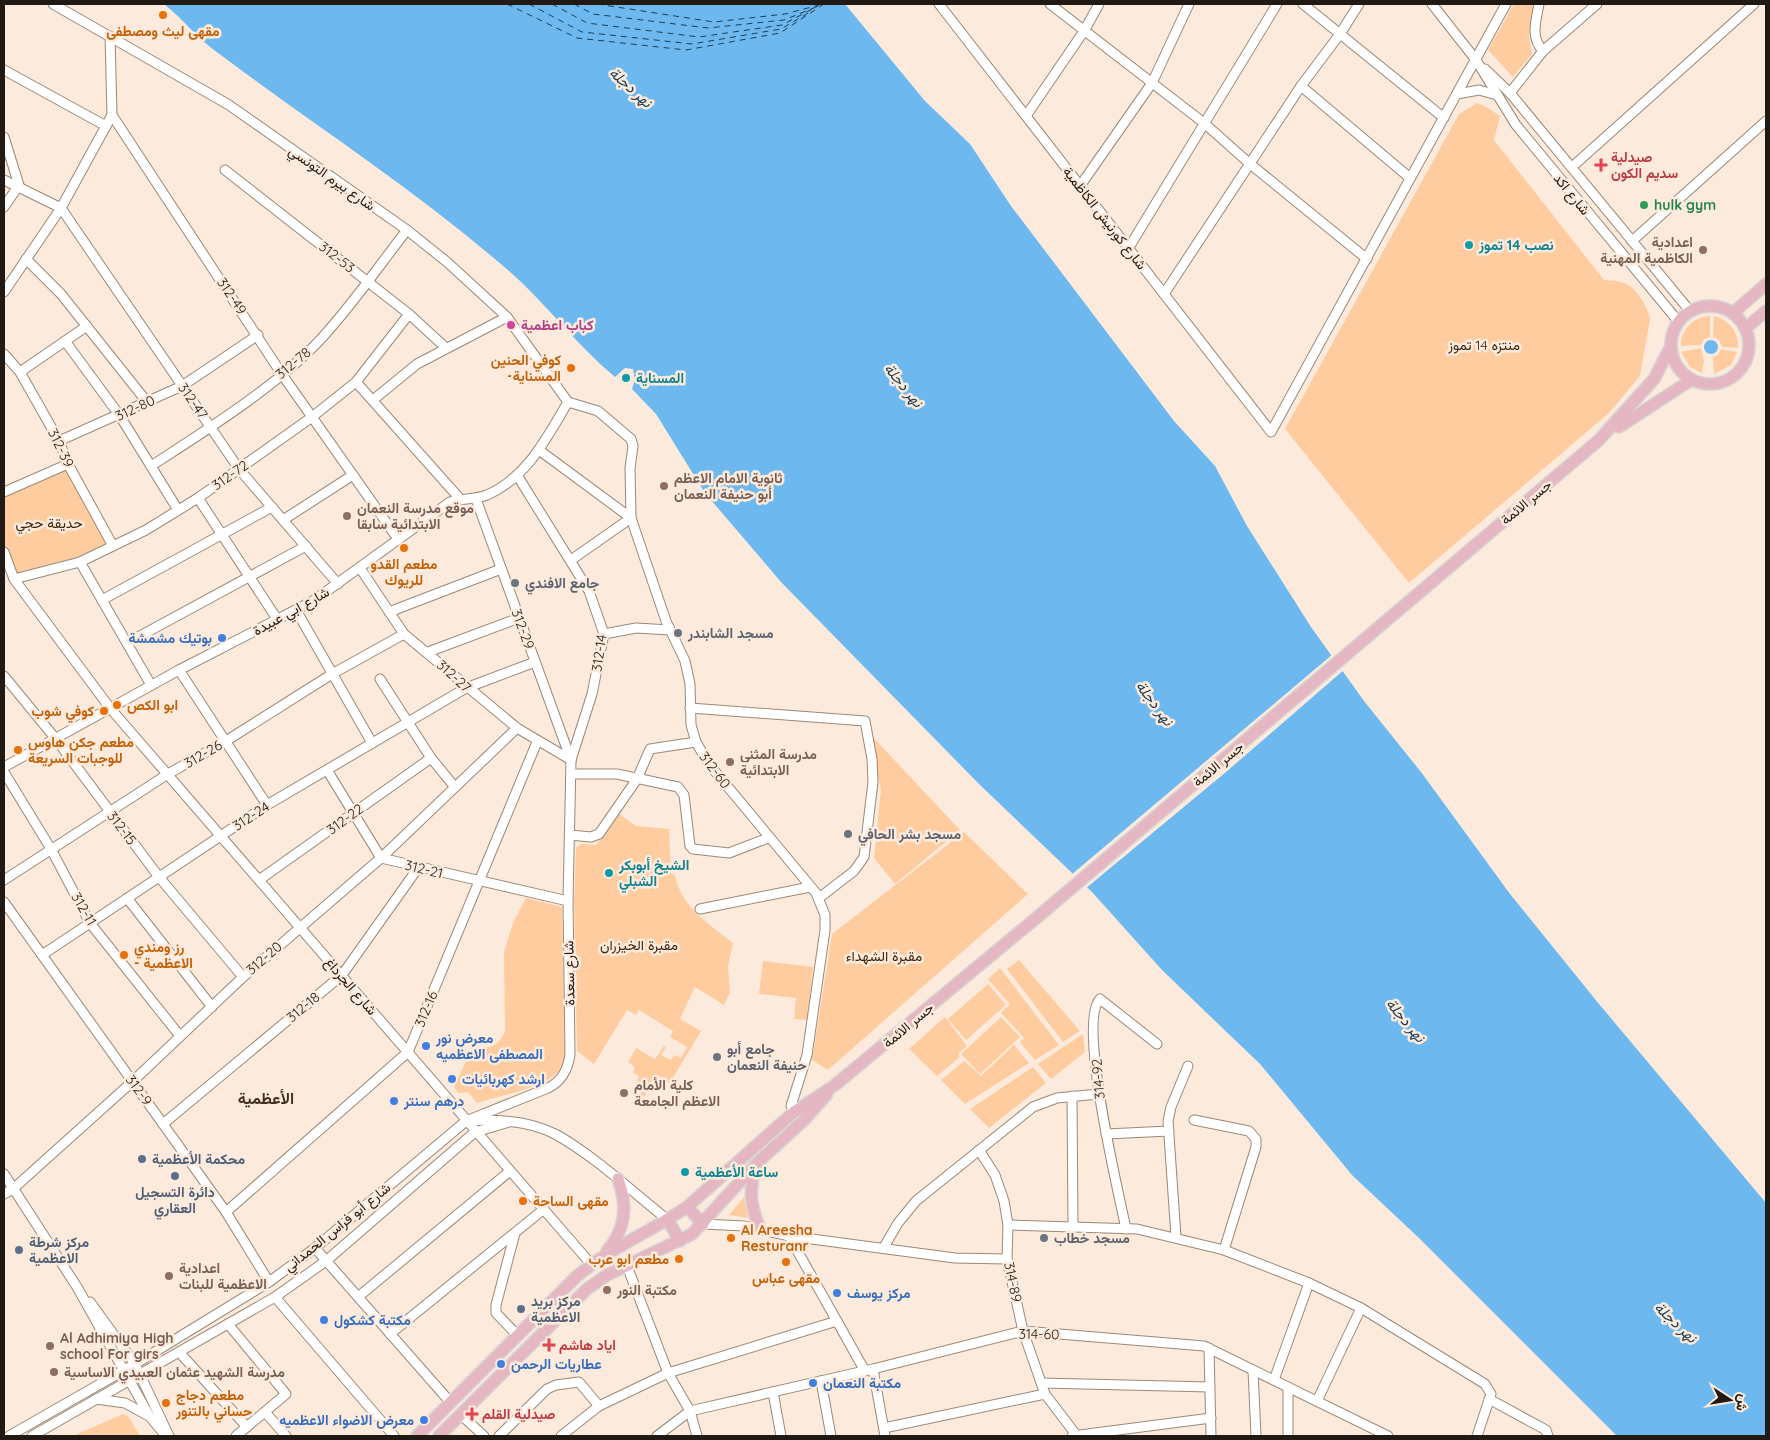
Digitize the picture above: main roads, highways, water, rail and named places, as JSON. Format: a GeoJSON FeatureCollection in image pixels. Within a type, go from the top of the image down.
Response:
{"type":"FeatureCollection","features":[{"type":"Feature","properties":{"kind":"main road"},"geometry":{"type":"LineString","coordinates":[[1733,313],[1766,284]]}},
{"type":"Feature","properties":{"kind":"main road"},"geometry":{"type":"LineString","coordinates":[[1708,305],[1718,306],[1733,313],[1746,328],[1750,339],[1746,362],[1738,373],[1728,380],[1716,384],[1703,384],[1691,380],[1680,372],[1673,361],[1670,348],[1673,329],[1678,321],[1690,311],[1708,305]]}},
{"type":"Feature","properties":{"kind":"main road"},"geometry":{"type":"LineString","coordinates":[[1746,328],[1766,311]]}},
{"type":"Feature","properties":{"kind":"main road","name":"جسر الائمة"},"geometry":{"type":"LineString","coordinates":[[1599,440],[1654,379],[1670,348]]}},
{"type":"Feature","properties":{"kind":"main road","name":"جسر الائمة"},"geometry":{"type":"LineString","coordinates":[[835,1084],[1041,914],[1599,440],[1666,394],[1691,380]]}},
{"type":"Feature","properties":{"kind":"main road"},"geometry":{"type":"LineString","coordinates":[[417,1436],[576,1276],[603,1256],[668,1220],[686,1207],[794,1112],[835,1084]]}},
{"type":"Feature","properties":{"kind":"main road"},"geometry":{"type":"LineString","coordinates":[[439,1436],[587,1289],[607,1276],[680,1241],[703,1224],[758,1162],[804,1120],[835,1084]]}},
{"type":"Feature","properties":{"kind":"main road"},"geometry":{"type":"LineString","coordinates":[[758,1162],[750,1192],[751,1204],[760,1229]]}},
{"type":"Feature","properties":{"kind":"main road"},"geometry":{"type":"LineString","coordinates":[[603,1256],[621,1230],[625,1214],[624,1196],[618,1179]]}},
{"type":"Feature","properties":{"kind":"main road"},"geometry":{"type":"LineString","coordinates":[[686,1207],[703,1224]]}},
{"type":"Feature","properties":{"kind":"main road"},"geometry":{"type":"LineString","coordinates":[[668,1220],[680,1241]]}},
{"type":"Feature","properties":{"kind":"water","name":"نهر دجلة"},"geometry":{"type":"Polygon","coordinates":[[[164,4],[845,4],[925,101],[970,144],[1011,206],[1174,421],[1215,466],[1247,526],[1311,627],[1364,701],[1421,772],[1510,894],[1599,1004],[1766,1203],[1766,1436],[1617,1436],[1420,1239],[1352,1175],[1260,1064],[1162,970],[1092,892],[980,785],[781,582],[705,493],[656,414],[632,389],[635,380],[633,369],[625,368],[615,377],[586,350],[517,278],[467,236],[214,50],[164,4]]]}},
{"type":"Feature","properties":{"kind":"water"},"geometry":{"type":"Polygon","coordinates":[[[1708,340],[1714,340],[1718,347],[1714,354],[1708,354],[1704,350],[1704,344],[1708,340]]]}},
{"type":"Feature","properties":{"kind":"place","name":"مقهى ليث ومصطفى"},"geometry":{"type":"Point","coordinates":[163,15]}},
{"type":"Feature","properties":{"kind":"place","name":"صيدلية سديم الكون"},"geometry":{"type":"Point","coordinates":[1601,165]}},
{"type":"Feature","properties":{"kind":"place","name":"hulk gym"},"geometry":{"type":"Point","coordinates":[1644,205]}},
{"type":"Feature","properties":{"kind":"place","name":"نصب 14 تموز"},"geometry":{"type":"Point","coordinates":[1469,245]}},
{"type":"Feature","properties":{"kind":"place","name":"اعدادية الكاظمية المهنية"},"geometry":{"type":"Point","coordinates":[1703,250]}},
{"type":"Feature","properties":{"kind":"place","name":"كباب اعظمية"},"geometry":{"type":"Point","coordinates":[511,325]}},
{"type":"Feature","properties":{"kind":"place","name":"كوفي الحنين -المسناية"},"geometry":{"type":"Point","coordinates":[571,368]}},
{"type":"Feature","properties":{"kind":"place","name":"المسناية"},"geometry":{"type":"Point","coordinates":[626,378]}},
{"type":"Feature","properties":{"kind":"place","name":"ثانوية الامام الاعظم أبو حنيفة النعمان"},"geometry":{"type":"Point","coordinates":[664,486]}},
{"type":"Feature","properties":{"kind":"place","name":"موقع مدرسة النعمان الابتدائية سابقا"},"geometry":{"type":"Point","coordinates":[347,516]}},
{"type":"Feature","properties":{"kind":"place","name":"مطعم القدو للريوك"},"geometry":{"type":"Point","coordinates":[404,548]}},
{"type":"Feature","properties":{"kind":"place","name":"جامع الافندي"},"geometry":{"type":"Point","coordinates":[515,583]}},
{"type":"Feature","properties":{"kind":"place","name":"مسجد الشابندر"},"geometry":{"type":"Point","coordinates":[678,633]}},
{"type":"Feature","properties":{"kind":"place","name":"بوتيك مشمشة"},"geometry":{"type":"Point","coordinates":[222,638]}},
{"type":"Feature","properties":{"kind":"place","name":"ابو الكص"},"geometry":{"type":"Point","coordinates":[117,705]}},
{"type":"Feature","properties":{"kind":"place","name":"كوفي شوب"},"geometry":{"type":"Point","coordinates":[104,711]}},
{"type":"Feature","properties":{"kind":"place","name":"مطعم جكن هاوس للوجبات السريعة"},"geometry":{"type":"Point","coordinates":[18,750]}},
{"type":"Feature","properties":{"kind":"place","name":"مدرسة المثنى الابتدائية"},"geometry":{"type":"Point","coordinates":[730,762]}},
{"type":"Feature","properties":{"kind":"place","name":"مسجد بشر الحافي"},"geometry":{"type":"Point","coordinates":[848,834]}},
{"type":"Feature","properties":{"kind":"place","name":"الشيخ أبوبكر الشبلي"},"geometry":{"type":"Point","coordinates":[609,873]}},
{"type":"Feature","properties":{"kind":"place","name":"رز ومندي - الاعظمية"},"geometry":{"type":"Point","coordinates":[124,955]}},
{"type":"Feature","properties":{"kind":"place","name":"معرض نور المصطفى الاعظميه"},"geometry":{"type":"Point","coordinates":[426,1046]}},
{"type":"Feature","properties":{"kind":"place","name":"جامع أبو حنيفة النعمان"},"geometry":{"type":"Point","coordinates":[717,1057]}},
{"type":"Feature","properties":{"kind":"place","name":"ارشد كهربائيات"},"geometry":{"type":"Point","coordinates":[452,1079]}},
{"type":"Feature","properties":{"kind":"place","name":"كلية الأمام الاعظم الجامعة"},"geometry":{"type":"Point","coordinates":[624,1093]}},
{"type":"Feature","properties":{"kind":"place","name":"درهم سنتر"},"geometry":{"type":"Point","coordinates":[394,1101]}},
{"type":"Feature","properties":{"kind":"place","name":"محكمة الأعظمية"},"geometry":{"type":"Point","coordinates":[142,1159]}},
{"type":"Feature","properties":{"kind":"place","name":"ساعة الأعظمية"},"geometry":{"type":"Point","coordinates":[685,1172]}},
{"type":"Feature","properties":{"kind":"place","name":"دائرة التسجيل العقاري"},"geometry":{"type":"Point","coordinates":[175,1176]}},
{"type":"Feature","properties":{"kind":"place","name":"مقهى الساحة"},"geometry":{"type":"Point","coordinates":[523,1201]}},
{"type":"Feature","properties":{"kind":"place","name":"Al Areesha Resturanr"},"geometry":{"type":"Point","coordinates":[731,1238]}},
{"type":"Feature","properties":{"kind":"place","name":"مسجد خطاب"},"geometry":{"type":"Point","coordinates":[1044,1238]}},
{"type":"Feature","properties":{"kind":"place","name":"مركز شرطة الاعظمية"},"geometry":{"type":"Point","coordinates":[19,1250]}},
{"type":"Feature","properties":{"kind":"place","name":"مطعم ابو عرب"},"geometry":{"type":"Point","coordinates":[679,1259]}},
{"type":"Feature","properties":{"kind":"place","name":"مقهى عباس"},"geometry":{"type":"Point","coordinates":[786,1262]}},
{"type":"Feature","properties":{"kind":"place","name":"اعدادية الاعظمية للبنات"},"geometry":{"type":"Point","coordinates":[169,1276]}},
{"type":"Feature","properties":{"kind":"place","name":"مكتبة النور"},"geometry":{"type":"Point","coordinates":[607,1290]}},
{"type":"Feature","properties":{"kind":"place","name":"مركز يوسف"},"geometry":{"type":"Point","coordinates":[837,1293]}},
{"type":"Feature","properties":{"kind":"place","name":"مركز بريد الاعظمية"},"geometry":{"type":"Point","coordinates":[521,1309]}},
{"type":"Feature","properties":{"kind":"place","name":"مكتبة كشكول"},"geometry":{"type":"Point","coordinates":[324,1320]}},
{"type":"Feature","properties":{"kind":"place","name":"اياد هاشم"},"geometry":{"type":"Point","coordinates":[549,1345]}},
{"type":"Feature","properties":{"kind":"place","name":"Al Adhimiya High school For girs"},"geometry":{"type":"Point","coordinates":[50,1346]}},
{"type":"Feature","properties":{"kind":"place","name":"عطاريات الرحمن"},"geometry":{"type":"Point","coordinates":[501,1364]}},
{"type":"Feature","properties":{"kind":"place","name":"مدرسة الشهيد عثمان العبيدي الاساسية"},"geometry":{"type":"Point","coordinates":[54,1372]}},
{"type":"Feature","properties":{"kind":"place","name":"مكتبة النعمان"},"geometry":{"type":"Point","coordinates":[813,1383]}},
{"type":"Feature","properties":{"kind":"place","name":"مطعم دجاج حساني بالتنور"},"geometry":{"type":"Point","coordinates":[166,1403]}},
{"type":"Feature","properties":{"kind":"place","name":"صيدلية القلم"},"geometry":{"type":"Point","coordinates":[472,1414]}},
{"type":"Feature","properties":{"kind":"place","name":"معرض الاضواء الاعظميه"},"geometry":{"type":"Point","coordinates":[424,1420]}},
{"type":"Feature","properties":{"kind":"district","name":"الأعظمية"},"geometry":{"type":"Point","coordinates":[266,1098]}},
{"type":"Feature","properties":{"kind":"park label","name":"منتزه 14 تموز"},"geometry":{"type":"Point","coordinates":[1484,345]}},
{"type":"Feature","properties":{"kind":"park label","name":"حديقة حجي"},"geometry":{"type":"Point","coordinates":[49,523]}},
{"type":"Feature","properties":{"kind":"park label","name":"مقبرة الخيزران"},"geometry":{"type":"Point","coordinates":[639,945]}},
{"type":"Feature","properties":{"kind":"park label","name":"مقبرة الشهداء"},"geometry":{"type":"Point","coordinates":[884,956]}}]}
